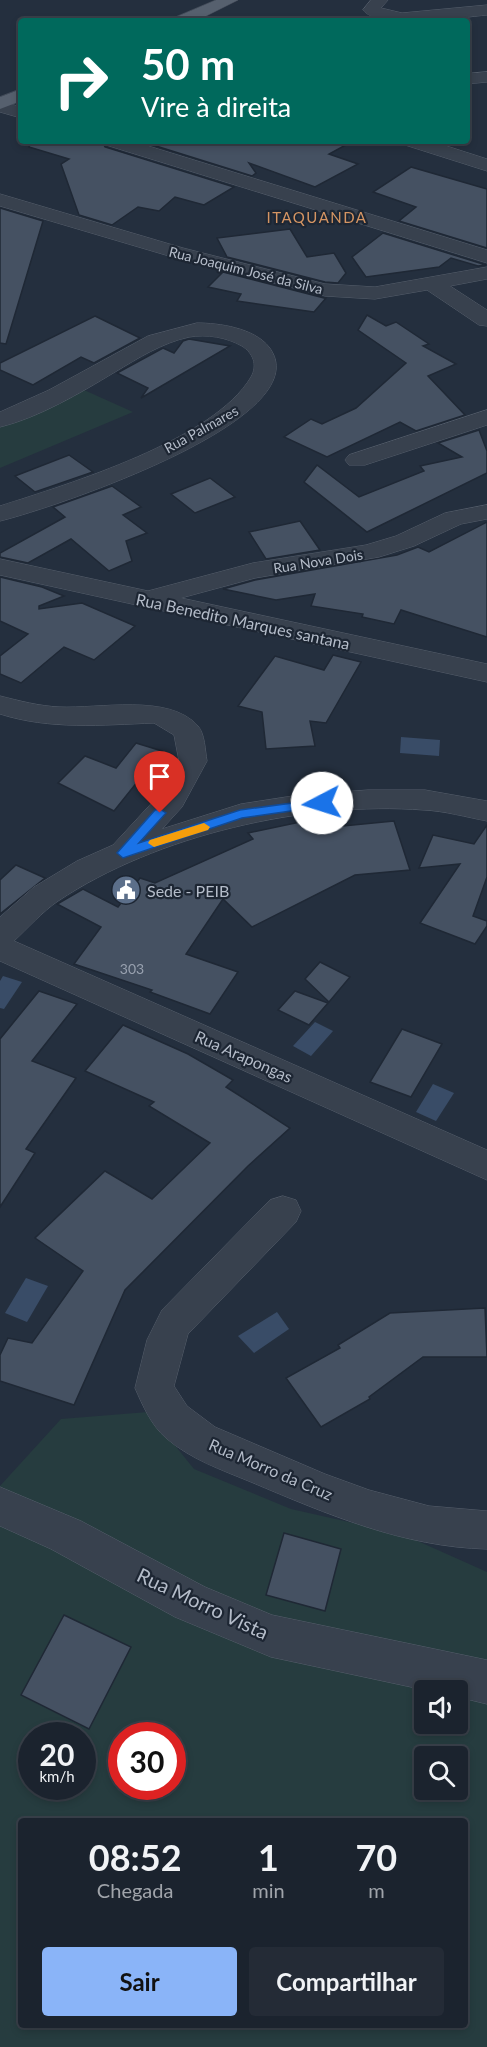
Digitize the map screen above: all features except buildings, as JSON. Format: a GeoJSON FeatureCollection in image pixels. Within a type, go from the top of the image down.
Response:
{"type":"FeatureCollection","features":[{"type":"Feature","properties":{"kind":"main road"},"geometry":{"type":"LineString","coordinates":[[189,18],[230,0]]}},
{"type":"Feature","properties":{"kind":"main road"},"geometry":{"type":"LineString","coordinates":[[0,105],[18,96]]}},
{"type":"Feature","properties":{"kind":"street"},"geometry":{"type":"LineString","coordinates":[[380,0],[371,10],[388,17],[487,10]]}},
{"type":"Feature","properties":{"kind":"street"},"geometry":{"type":"LineString","coordinates":[[470,79],[487,77]]}},
{"type":"Feature","properties":{"kind":"street"},"geometry":{"type":"LineString","coordinates":[[0,105],[18,112]]}},
{"type":"Feature","properties":{"kind":"street"},"geometry":{"type":"LineString","coordinates":[[122,144],[487,257]]}},
{"type":"Feature","properties":{"kind":"street"},"geometry":{"type":"LineString","coordinates":[[421,144],[487,165]]}},
{"type":"Feature","properties":{"kind":"street"},"geometry":{"type":"LineString","coordinates":[[464,158],[487,153]]}},
{"type":"Feature","properties":{"kind":"street","name":"Rua Joaquim José da Silva"},"geometry":{"type":"LineString","coordinates":[[0,200],[176,252],[325,291],[362,294],[434,285],[487,273]]}},
{"type":"Feature","properties":{"kind":"street"},"geometry":{"type":"LineString","coordinates":[[434,285],[487,320]]}},
{"type":"Feature","properties":{"kind":"street","name":"Rua Palmares"},"geometry":{"type":"LineString","coordinates":[[0,420],[54,396],[134,351],[180,333],[201,329],[229,333],[249,341],[264,354],[267,367],[263,380],[247,403],[228,417],[123,471],[0,514]]}},
{"type":"Feature","properties":{"kind":"street"},"geometry":{"type":"LineString","coordinates":[[357,460],[487,417]]}},
{"type":"Feature","properties":{"kind":"street","name":"Rua Nova Dois"},"geometry":{"type":"LineString","coordinates":[[146,600],[254,571],[370,552],[405,541],[454,518],[487,512]]}},
{"type":"Feature","properties":{"kind":"street","name":"Rua Benedito Marques santana"},"geometry":{"type":"LineString","coordinates":[[0,567],[487,673]]}},
{"type":"Feature","properties":{"kind":"street"},"geometry":{"type":"LineString","coordinates":[[0,705],[19,713],[42,715],[156,714],[170,719],[187,731],[193,760],[172,800],[123,853]]}},
{"type":"Feature","properties":{"kind":"street"},"geometry":{"type":"LineString","coordinates":[[0,935],[45,895],[88,869],[123,853],[240,814],[299,805],[368,800],[425,801],[487,811]]}},
{"type":"Feature","properties":{"kind":"street","name":"Rua Arapongas"},"geometry":{"type":"LineString","coordinates":[[0,948],[487,1166]]}},
{"type":"Feature","properties":{"kind":"street","name":"Rua Morro da Cruz"},"geometry":{"type":"LineString","coordinates":[[283,1211],[175,1322],[166,1340],[154,1388],[173,1419],[212,1446],[314,1489],[407,1520],[470,1531],[487,1530]]}},
{"type":"Feature","properties":{"kind":"street","name":"Rua Morro Vista"},"geometry":{"type":"LineString","coordinates":[[0,1506],[66,1535],[190,1602],[270,1636],[487,1682]]}},
{"type":"Feature","properties":{"kind":"green space"},"geometry":{"type":"Polygon","coordinates":[[[84,390],[133,412],[0,468],[0,424],[84,390]]]}},
{"type":"Feature","properties":{"kind":"green space"},"geometry":{"type":"Polygon","coordinates":[[[148,1412],[194,1469],[291,1509],[402,1534],[487,1572],[487,2047],[0,2047],[0,1486],[61,1419],[148,1412]]]}},
{"type":"Feature","properties":{"kind":"water"},"geometry":{"type":"Polygon","coordinates":[[[401,737],[440,740],[439,756],[400,753],[401,737]]]}},
{"type":"Feature","properties":{"kind":"water"},"geometry":{"type":"Polygon","coordinates":[[[3,976],[22,982],[4,1009],[0,1008],[0,981],[3,976]]]}},
{"type":"Feature","properties":{"kind":"water"},"geometry":{"type":"Polygon","coordinates":[[[315,1022],[333,1031],[311,1056],[293,1046],[315,1022]]]}},
{"type":"Feature","properties":{"kind":"water"},"geometry":{"type":"Polygon","coordinates":[[[433,1084],[454,1093],[436,1121],[416,1112],[433,1084]]]}},
{"type":"Feature","properties":{"kind":"water"},"geometry":{"type":"Polygon","coordinates":[[[26,1278],[48,1286],[27,1322],[5,1313],[26,1278]]]}},
{"type":"Feature","properties":{"kind":"water"},"geometry":{"type":"Polygon","coordinates":[[[277,1312],[289,1329],[254,1353],[238,1336],[277,1312]]]}},
{"type":"Feature","properties":{"kind":"slow traffic"},"geometry":{"type":"LineString","coordinates":[[154,843],[204,827]]}},
{"type":"Feature","properties":{"kind":"place","name":"Sede - PEIB"},"geometry":{"type":"Point","coordinates":[126,890]}},
{"type":"Feature","properties":{"kind":"district","name":"ITAQUANDA"},"geometry":{"type":"Point","coordinates":[317,217]}},
{"type":"Feature","properties":{"kind":"route"},"geometry":{"type":"LineString","coordinates":[[160,813],[123,853],[240,814],[322,803]]}}]}
